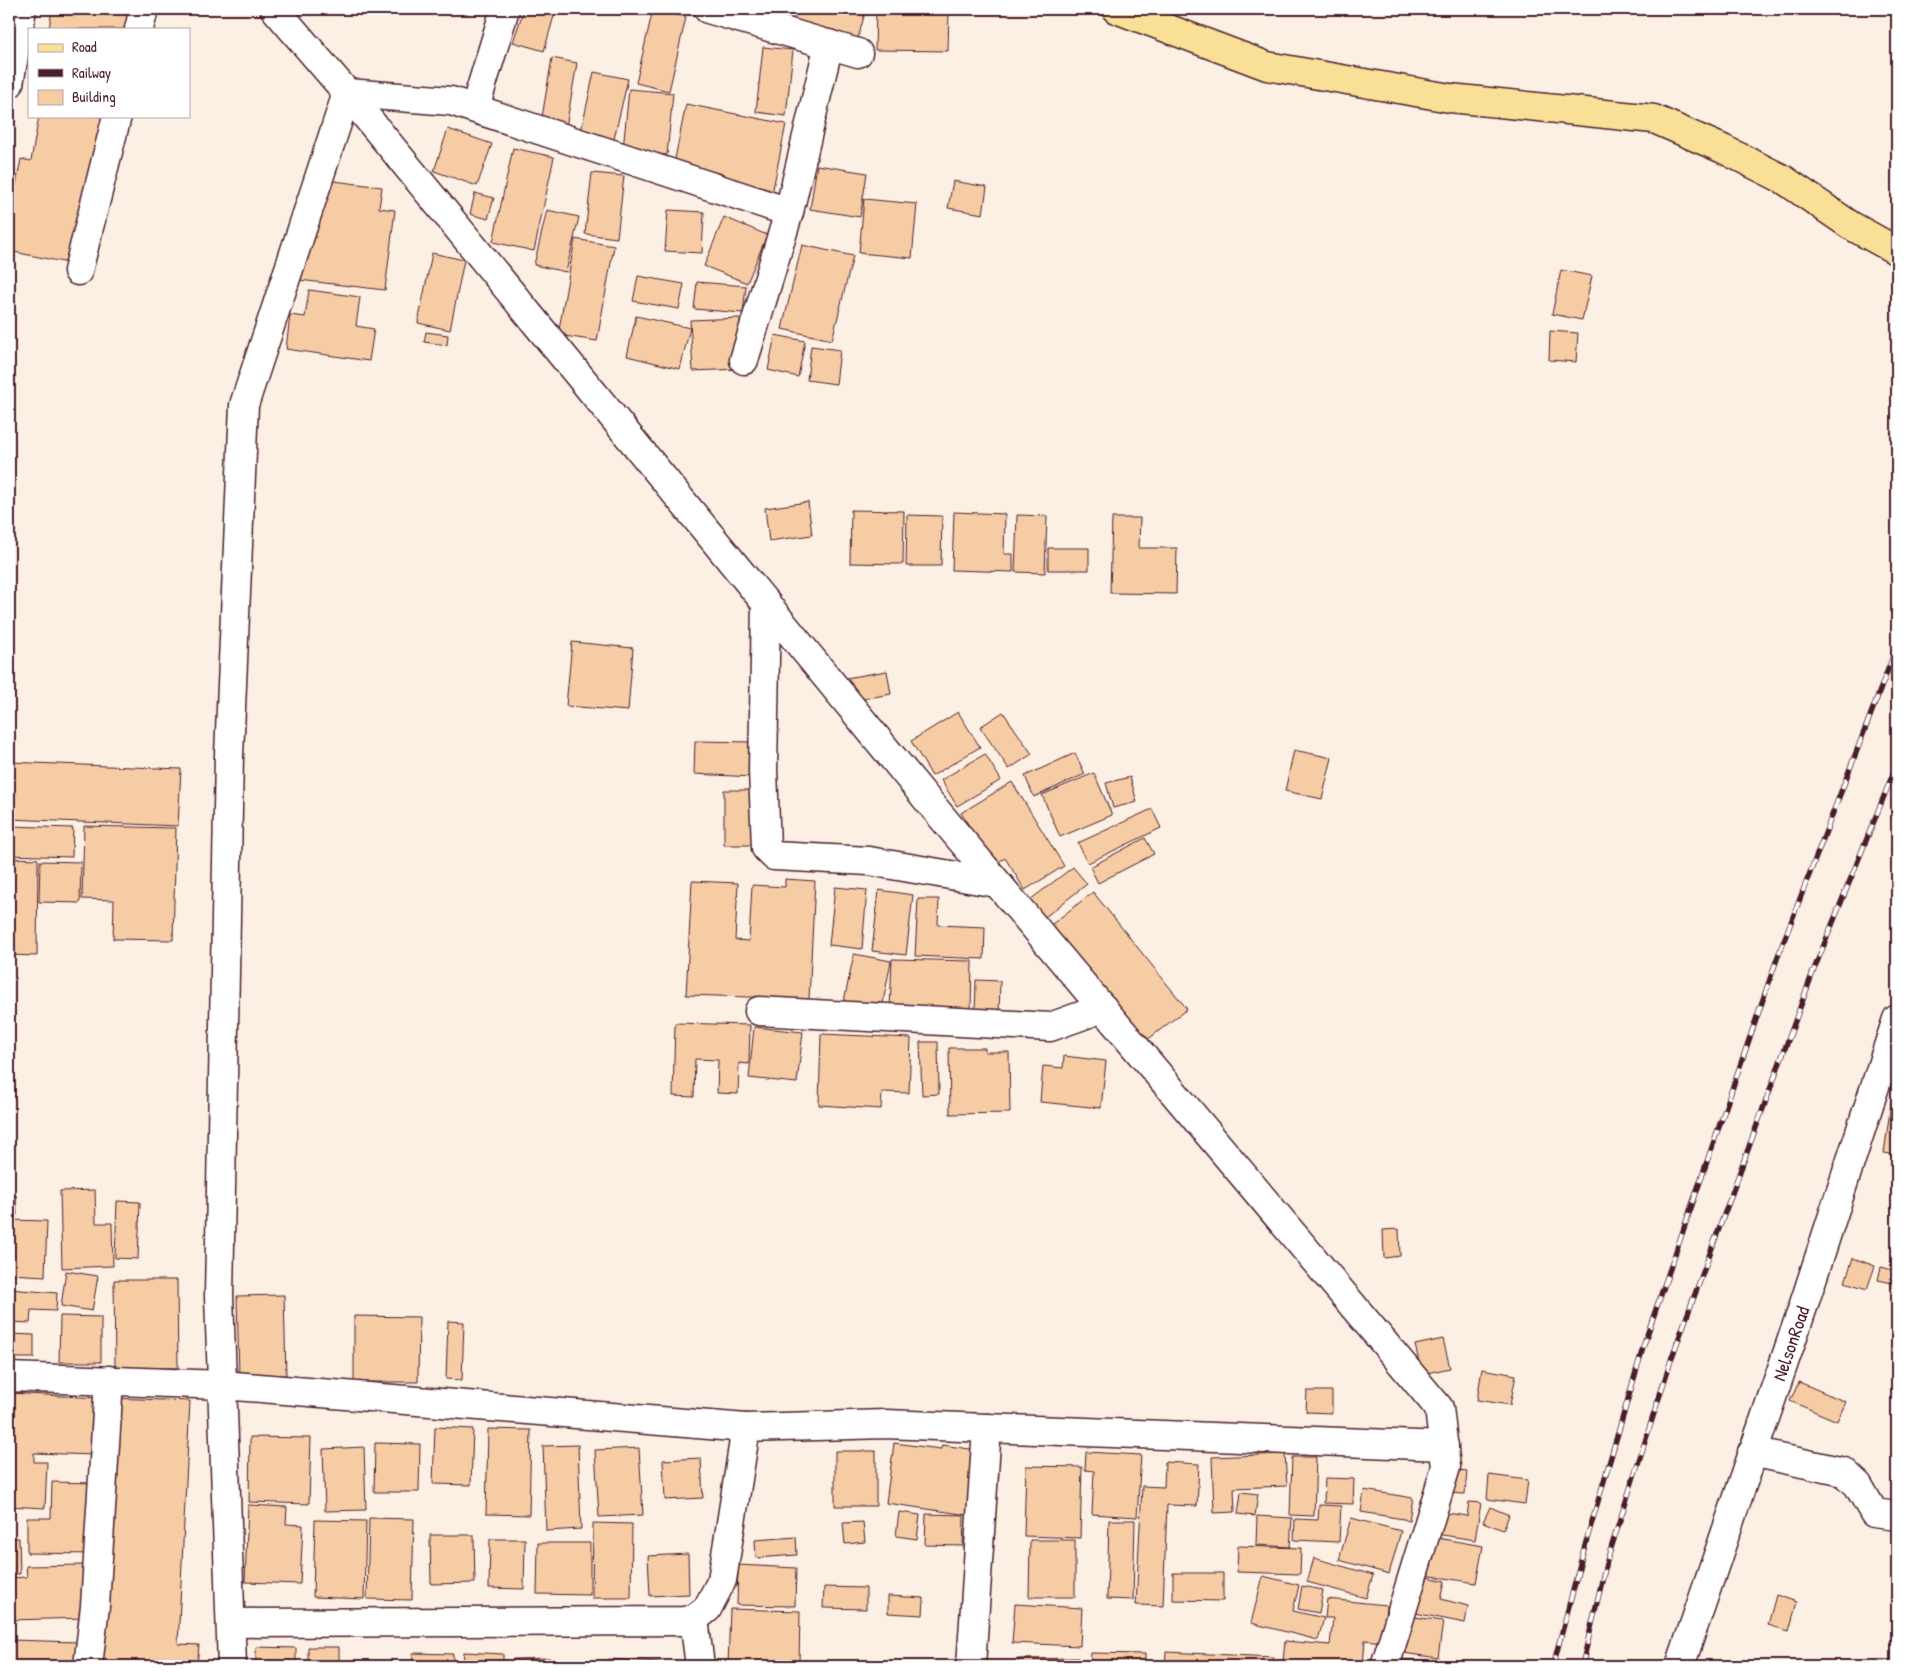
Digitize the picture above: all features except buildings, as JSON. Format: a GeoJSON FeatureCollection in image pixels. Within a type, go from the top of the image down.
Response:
{"type":"FeatureCollection","features":[{"type":"Feature","properties":{"kind":"main road"},"geometry":{"type":"LineString","coordinates":[[1116,9],[1267,66],[1450,98],[1654,120],[1723,149],[1783,179],[1850,225],[1897,251]]}},
{"type":"Feature","properties":{"kind":"street"},"geometry":{"type":"LineString","coordinates":[[9,84],[22,9]]}},
{"type":"Feature","properties":{"kind":"street"},"geometry":{"type":"LineString","coordinates":[[139,28],[144,9]]}},
{"type":"Feature","properties":{"kind":"street"},"geometry":{"type":"LineString","coordinates":[[275,9],[347,93],[997,883],[1439,1408],[1446,1466],[1385,1666]]}},
{"type":"Feature","properties":{"kind":"street"},"geometry":{"type":"LineString","coordinates":[[475,108],[504,9]]}},
{"type":"Feature","properties":{"kind":"street"},"geometry":{"type":"LineString","coordinates":[[708,9],[858,52]]}},
{"type":"Feature","properties":{"kind":"street"},"geometry":{"type":"LineString","coordinates":[[744,360],[789,212],[829,44]]}},
{"type":"Feature","properties":{"kind":"street"},"geometry":{"type":"LineString","coordinates":[[347,93],[451,101],[789,212]]}},
{"type":"Feature","properties":{"kind":"street"},"geometry":{"type":"LineString","coordinates":[[232,1666],[219,1296],[229,755],[244,405],[347,93]]}},
{"type":"Feature","properties":{"kind":"street"},"geometry":{"type":"LineString","coordinates":[[78,271],[116,118]]}},
{"type":"Feature","properties":{"kind":"street"},"geometry":{"type":"LineString","coordinates":[[766,603],[763,770],[766,848],[774,856],[868,861],[997,883]]}},
{"type":"Feature","properties":{"kind":"street"},"geometry":{"type":"LineString","coordinates":[[759,1011],[1050,1027],[1103,1008]]}},
{"type":"Feature","properties":{"kind":"street","name":"NelsonRoad"},"geometry":{"type":"LineString","coordinates":[[1680,1666],[1803,1307],[1897,1019]]}},
{"type":"Feature","properties":{"kind":"street"},"geometry":{"type":"LineString","coordinates":[[9,1377],[223,1385],[746,1428],[886,1424],[1444,1446]]}},
{"type":"Feature","properties":{"kind":"street"},"geometry":{"type":"LineString","coordinates":[[88,1666],[95,1606],[109,1380]]}},
{"type":"Feature","properties":{"kind":"street"},"geometry":{"type":"LineString","coordinates":[[231,1623],[674,1621],[694,1619],[711,1604],[722,1580],[746,1428]]}},
{"type":"Feature","properties":{"kind":"street"},"geometry":{"type":"LineString","coordinates":[[971,1666],[987,1428]]}},
{"type":"Feature","properties":{"kind":"street"},"geometry":{"type":"LineString","coordinates":[[1752,1452],[1844,1472],[1858,1485],[1874,1513],[1897,1516]]}},
{"type":"Feature","properties":{"kind":"street"},"geometry":{"type":"LineString","coordinates":[[694,1619],[700,1666]]}},
{"type":"Feature","properties":{"kind":"railway"},"geometry":{"type":"LineString","coordinates":[[1553,1666],[1584,1549],[1645,1341],[1778,956],[1897,646]]}},
{"type":"Feature","properties":{"kind":"railway"},"geometry":{"type":"LineString","coordinates":[[1582,1666],[1606,1564],[1672,1357],[1813,972],[1897,764]]}}]}
